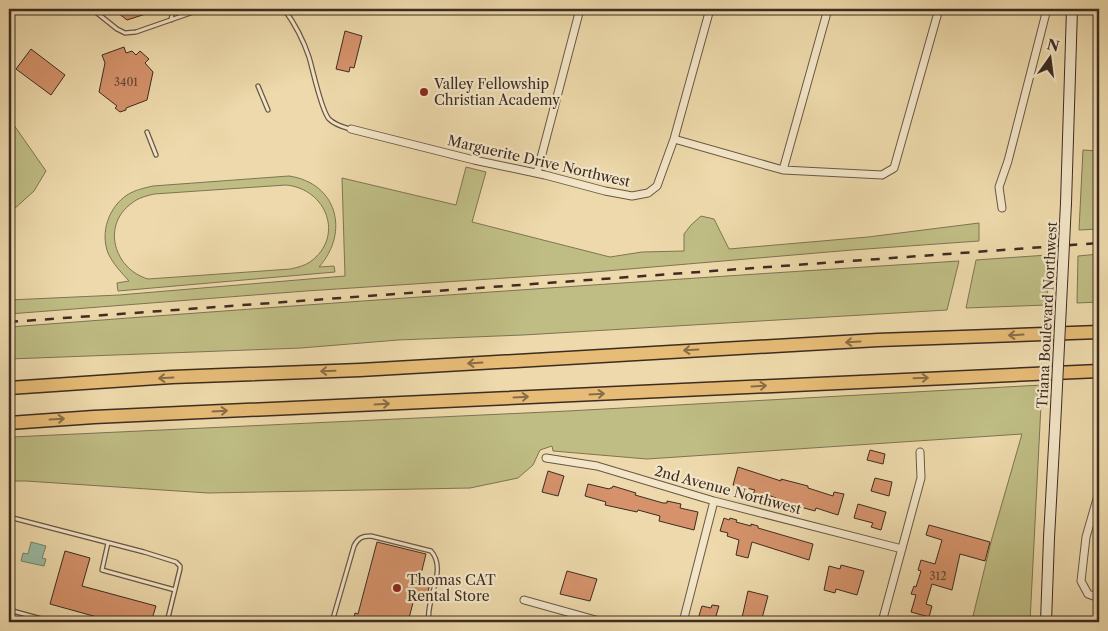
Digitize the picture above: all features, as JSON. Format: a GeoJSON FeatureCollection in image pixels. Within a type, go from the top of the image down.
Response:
{"type":"FeatureCollection","features":[{"type":"Feature","properties":{"kind":"highway"},"geometry":{"type":"LineString","coordinates":[[9,388],[878,340],[1099,332]]}},
{"type":"Feature","properties":{"kind":"highway"},"geometry":{"type":"LineString","coordinates":[[9,423],[94,417],[1099,371]]}},
{"type":"Feature","properties":{"kind":"street"},"geometry":{"type":"LineString","coordinates":[[537,173],[580,9]]}},
{"type":"Feature","properties":{"kind":"street","name":"Marguerite Drive Northwest"},"geometry":{"type":"LineString","coordinates":[[351,129],[614,193],[632,196],[648,193],[657,186],[674,139],[710,9]]}},
{"type":"Feature","properties":{"kind":"street"},"geometry":{"type":"LineString","coordinates":[[783,170],[828,9]]}},
{"type":"Feature","properties":{"kind":"street"},"geometry":{"type":"LineString","coordinates":[[674,139],[783,170],[882,175],[894,168],[939,9]]}},
{"type":"Feature","properties":{"kind":"street"},"geometry":{"type":"LineString","coordinates":[[1002,208],[999,187],[1008,162],[1046,9]]}},
{"type":"Feature","properties":{"kind":"street","name":"Triana Boulevard Northwest"},"geometry":{"type":"LineString","coordinates":[[1046,622],[1066,203],[1072,9]]}},
{"type":"Feature","properties":{"kind":"street"},"geometry":{"type":"LineString","coordinates":[[882,622],[921,478],[920,452]]}},
{"type":"Feature","properties":{"kind":"street","name":"2nd Avenue Northwest"},"geometry":{"type":"LineString","coordinates":[[546,458],[597,466],[714,501],[902,549]]}},
{"type":"Feature","properties":{"kind":"street"},"geometry":{"type":"LineString","coordinates":[[1099,492],[1086,537],[1081,581],[1088,594],[1099,598]]}},
{"type":"Feature","properties":{"kind":"street"},"geometry":{"type":"LineString","coordinates":[[683,622],[714,501]]}},
{"type":"Feature","properties":{"kind":"street"},"geometry":{"type":"LineString","coordinates":[[524,600],[602,622]]}},
{"type":"Feature","properties":{"kind":"lane"},"geometry":{"type":"LineString","coordinates":[[92,9],[117,30],[125,33],[136,32],[202,9]]}},
{"type":"Feature","properties":{"kind":"lane"},"geometry":{"type":"LineString","coordinates":[[171,20],[173,9]]}},
{"type":"Feature","properties":{"kind":"lane"},"geometry":{"type":"LineString","coordinates":[[284,9],[296,25],[308,54],[318,93],[328,119],[339,126],[351,129]]}},
{"type":"Feature","properties":{"kind":"lane"},"geometry":{"type":"LineString","coordinates":[[258,86],[268,110]]}},
{"type":"Feature","properties":{"kind":"lane"},"geometry":{"type":"LineString","coordinates":[[147,132],[156,155]]}},
{"type":"Feature","properties":{"kind":"lane"},"geometry":{"type":"LineString","coordinates":[[9,517],[176,562],[180,569],[167,622]]}},
{"type":"Feature","properties":{"kind":"lane"},"geometry":{"type":"LineString","coordinates":[[332,622],[354,546],[358,539],[363,536],[371,536],[431,551],[436,556],[439,565],[428,611],[429,622]]}},
{"type":"Feature","properties":{"kind":"lane"},"geometry":{"type":"LineString","coordinates":[[108,543],[102,570],[175,590]]}},
{"type":"Feature","properties":{"kind":"lane"},"geometry":{"type":"LineString","coordinates":[[9,610],[54,622]]}},
{"type":"Feature","properties":{"kind":"lane"},"geometry":{"type":"LineString","coordinates":[[974,622],[975,619],[986,622]]}},
{"type":"Feature","properties":{"kind":"shaded area"},"geometry":{"type":"Polygon","coordinates":[[[9,118],[46,171],[34,191],[13,210],[9,211],[9,118]]]}},
{"type":"Feature","properties":{"kind":"shaded area"},"geometry":{"type":"Polygon","coordinates":[[[1083,150],[1099,151],[1099,229],[1079,230],[1083,150]]]}},
{"type":"Feature","properties":{"kind":"shaded area"},"geometry":{"type":"Polygon","coordinates":[[[466,167],[486,172],[472,222],[610,257],[642,252],[684,251],[684,234],[701,216],[714,219],[729,249],[868,237],[979,223],[979,241],[582,273],[306,291],[9,314],[9,300],[119,295],[345,276],[342,178],[456,205],[466,167]]]}},
{"type":"Feature","properties":{"kind":"shaded area"},"geometry":{"type":"Polygon","coordinates":[[[289,176],[305,180],[318,188],[328,199],[334,211],[336,225],[334,239],[329,253],[319,267],[334,266],[335,272],[118,291],[117,283],[129,281],[108,253],[105,237],[108,221],[115,206],[127,195],[136,190],[153,186],[289,176]],[[286,185],[145,196],[134,201],[122,212],[114,234],[116,246],[127,266],[136,274],[148,279],[291,269],[301,266],[310,262],[321,252],[327,240],[329,228],[327,216],[321,205],[312,195],[300,188],[286,185]]]}},
{"type":"Feature","properties":{"kind":"shaded area"},"geometry":{"type":"Polygon","coordinates":[[[1099,254],[1099,302],[1077,303],[1078,256],[1099,254]]]}},
{"type":"Feature","properties":{"kind":"shaded area"},"geometry":{"type":"Polygon","coordinates":[[[1048,255],[1047,305],[966,308],[976,260],[1048,255]]]}},
{"type":"Feature","properties":{"kind":"shaded area"},"geometry":{"type":"Polygon","coordinates":[[[959,261],[947,310],[523,335],[398,340],[301,348],[9,359],[9,327],[721,276],[959,261]]]}},
{"type":"Feature","properties":{"kind":"shaded area"},"geometry":{"type":"Polygon","coordinates":[[[1042,385],[1030,622],[1001,622],[973,616],[992,538],[1022,434],[647,459],[553,451],[552,446],[540,450],[533,465],[518,478],[470,488],[208,493],[9,481],[9,437],[568,411],[1042,385]]]}},
{"type":"Feature","properties":{"kind":"shaded area"},"geometry":{"type":"Polygon","coordinates":[[[31,542],[46,546],[42,558],[46,559],[44,566],[21,561],[23,553],[28,554],[31,542]]]}},
{"type":"Feature","properties":{"kind":"building"},"geometry":{"type":"Polygon","coordinates":[[[113,9],[158,9],[158,10],[127,20],[113,9]]]}},
{"type":"Feature","properties":{"kind":"building"},"geometry":{"type":"Polygon","coordinates":[[[345,31],[362,36],[354,68],[350,67],[349,72],[336,69],[345,31]]]}},
{"type":"Feature","properties":{"kind":"building"},"geometry":{"type":"Polygon","coordinates":[[[124,47],[126,53],[132,51],[136,55],[140,51],[149,59],[145,63],[153,72],[147,100],[120,112],[115,108],[117,106],[99,92],[105,63],[102,55],[124,47]]]}},
{"type":"Feature","properties":{"kind":"building"},"geometry":{"type":"Polygon","coordinates":[[[31,49],[65,75],[51,95],[16,69],[31,49]]]}},
{"type":"Feature","properties":{"kind":"building"},"geometry":{"type":"Polygon","coordinates":[[[870,450],[885,454],[883,464],[867,460],[870,450]]]}},
{"type":"Feature","properties":{"kind":"building"},"geometry":{"type":"Polygon","coordinates":[[[738,467],[781,481],[781,479],[808,486],[808,488],[833,496],[834,492],[844,494],[838,515],[816,508],[815,511],[775,500],[776,498],[762,493],[761,496],[753,494],[755,490],[733,485],[738,467]]]}},
{"type":"Feature","properties":{"kind":"building"},"geometry":{"type":"Polygon","coordinates":[[[548,471],[564,476],[558,496],[542,492],[548,471]]]}},
{"type":"Feature","properties":{"kind":"building"},"geometry":{"type":"Polygon","coordinates":[[[875,478],[892,482],[889,496],[871,491],[875,478]]]}},
{"type":"Feature","properties":{"kind":"building"},"geometry":{"type":"Polygon","coordinates":[[[588,484],[609,489],[613,486],[663,503],[667,503],[667,501],[681,504],[680,508],[698,512],[694,530],[659,521],[660,516],[638,510],[637,512],[605,505],[606,502],[585,496],[588,484]]]}},
{"type":"Feature","properties":{"kind":"building"},"geometry":{"type":"Polygon","coordinates":[[[858,504],[886,512],[881,530],[871,527],[873,523],[854,518],[858,504]]]}},
{"type":"Feature","properties":{"kind":"building"},"geometry":{"type":"Polygon","coordinates":[[[724,518],[737,520],[736,522],[751,526],[751,524],[758,526],[758,528],[813,544],[809,560],[752,542],[748,558],[736,555],[739,540],[727,536],[728,533],[720,531],[724,518]]]}},
{"type":"Feature","properties":{"kind":"building"},"geometry":{"type":"Polygon","coordinates":[[[929,525],[990,542],[985,561],[960,554],[952,590],[932,584],[926,604],[932,606],[929,617],[911,612],[916,595],[911,594],[914,586],[916,587],[921,571],[918,570],[921,560],[935,564],[942,540],[926,535],[929,525]]]}},
{"type":"Feature","properties":{"kind":"building","name":"Thomas CAT Rental Store"},"geometry":{"type":"Polygon","coordinates":[[[377,542],[426,554],[420,578],[431,581],[426,598],[415,595],[408,622],[353,622],[355,613],[358,614],[377,542]]]}},
{"type":"Feature","properties":{"kind":"building"},"geometry":{"type":"Polygon","coordinates":[[[65,551],[90,558],[82,586],[156,606],[151,622],[115,622],[50,604],[65,551]]]}},
{"type":"Feature","properties":{"kind":"building"},"geometry":{"type":"Polygon","coordinates":[[[841,565],[864,571],[857,595],[836,589],[835,593],[824,590],[829,566],[840,569],[841,565]]]}},
{"type":"Feature","properties":{"kind":"building"},"geometry":{"type":"Polygon","coordinates":[[[567,571],[597,579],[590,601],[560,594],[567,571]]]}},
{"type":"Feature","properties":{"kind":"building"},"geometry":{"type":"Polygon","coordinates":[[[748,591],[768,596],[761,622],[741,622],[748,591]]]}},
{"type":"Feature","properties":{"kind":"building"},"geometry":{"type":"Polygon","coordinates":[[[712,605],[719,606],[716,616],[730,620],[729,622],[697,622],[702,606],[711,608],[712,605]]]}},
{"type":"Feature","properties":{"kind":"railway"},"geometry":{"type":"LineString","coordinates":[[9,322],[1099,243]]}},
{"type":"Feature","properties":{"kind":"place","name":"Valley Fellowship Christian Academy"},"geometry":{"type":"Point","coordinates":[424,92]}},
{"type":"Feature","properties":{"kind":"place","name":"Thomas CAT Rental Store"},"geometry":{"type":"Point","coordinates":[397,588]}}]}
